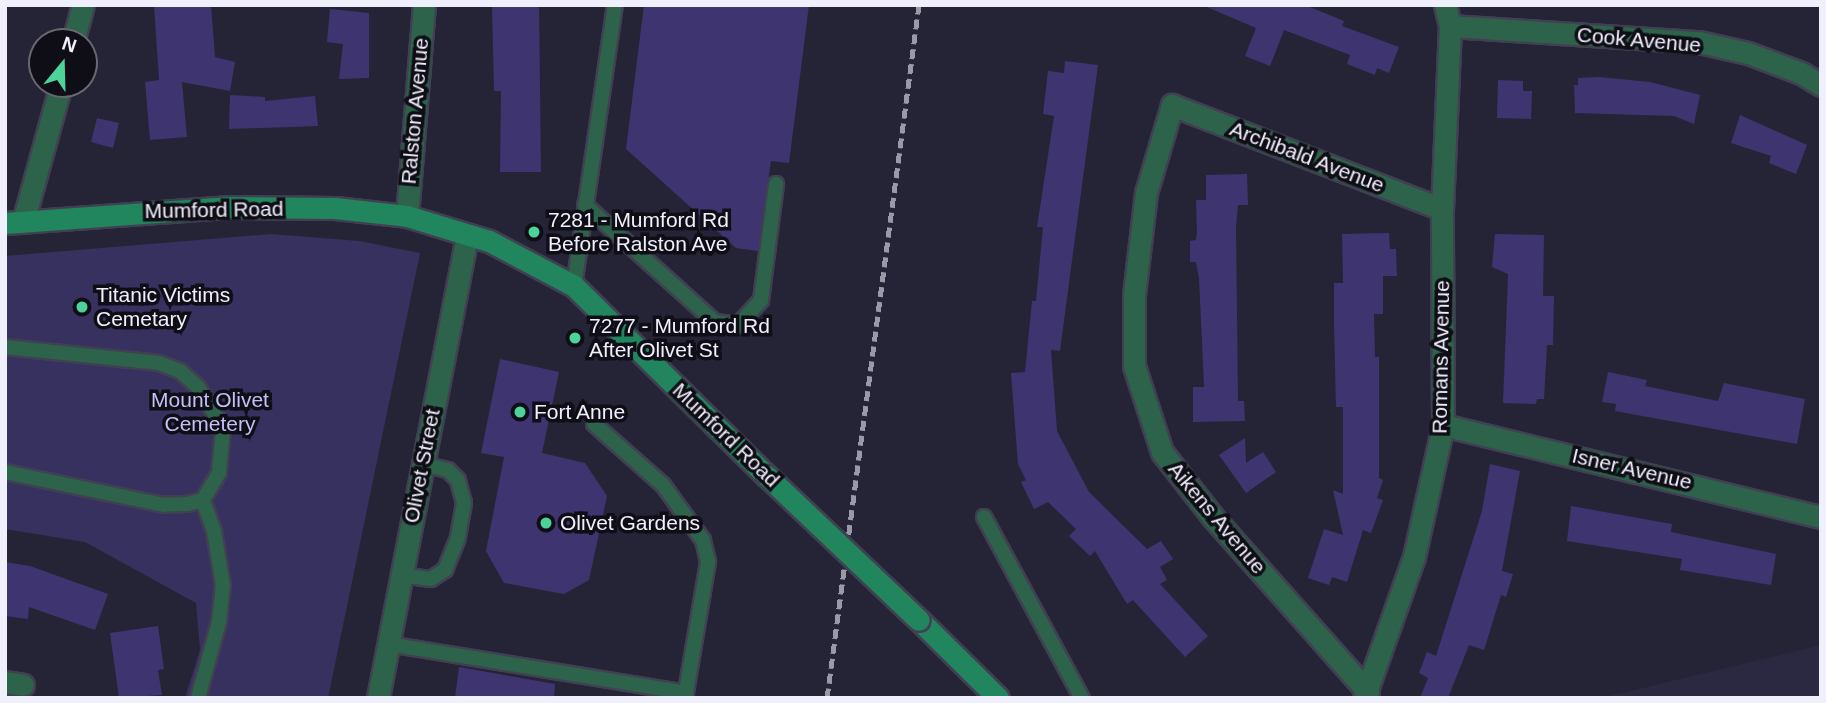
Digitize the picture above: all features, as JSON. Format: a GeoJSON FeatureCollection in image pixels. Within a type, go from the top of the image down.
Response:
{"type":"FeatureCollection","features":[{"type":"Feature","properties":{"kind":"street"},"geometry":{"type":"LineString","coordinates":[[77,28],[83,5]]}},
{"type":"Feature","properties":{"kind":"street","name":"Ralston Avenue"},"geometry":{"type":"LineString","coordinates":[[407,216],[424,5]]}},
{"type":"Feature","properties":{"kind":"street","name":"Cook Avenue"},"geometry":{"type":"LineString","coordinates":[[1448,16],[1699,42],[1748,54],[1801,73],[1821,85]]}},
{"type":"Feature","properties":{"kind":"street","name":"Romans Avenue"},"geometry":{"type":"LineString","coordinates":[[1366,695],[1414,557],[1443,425],[1442,209],[1448,16]]}},
{"type":"Feature","properties":{"kind":"street"},"geometry":{"type":"LineString","coordinates":[[14,222],[56,98]]}},
{"type":"Feature","properties":{"kind":"street","name":"Archibald Avenue"},"geometry":{"type":"LineString","coordinates":[[1171,105],[1442,209]]}},
{"type":"Feature","properties":{"kind":"street","name":"Aikens Avenue"},"geometry":{"type":"LineString","coordinates":[[1171,105],[1146,193],[1134,295],[1134,366],[1161,452],[1366,695]]}},
{"type":"Feature","properties":{"kind":"street","name":"Mumford Road"},"geometry":{"type":"LineString","coordinates":[[14,222],[226,207],[335,208],[407,216],[489,241],[574,286],[767,477],[998,698]]}},
{"type":"Feature","properties":{"kind":"street","name":"Olivet Street"},"geometry":{"type":"LineString","coordinates":[[378,698],[467,235]]}},
{"type":"Feature","properties":{"kind":"street","name":"Isner Avenue"},"geometry":{"type":"LineString","coordinates":[[1443,425],[1821,517]]}},
{"type":"Feature","properties":{"kind":"lane"},"geometry":{"type":"LineString","coordinates":[[574,286],[615,5]]}},
{"type":"Feature","properties":{"kind":"lane"},"geometry":{"type":"LineString","coordinates":[[585,205],[715,323],[738,325],[761,300],[776,184]]}},
{"type":"Feature","properties":{"kind":"lane"},"geometry":{"type":"LineString","coordinates":[[5,346],[159,362],[180,371],[198,387],[223,428],[219,473],[203,500]]}},
{"type":"Feature","properties":{"kind":"lane"},"geometry":{"type":"LineString","coordinates":[[388,644],[685,695],[708,562],[703,540],[663,485],[594,424]]}},
{"type":"Feature","properties":{"kind":"lane"},"geometry":{"type":"LineString","coordinates":[[401,576],[431,579],[445,570],[458,537],[464,503],[458,480],[448,470],[422,464]]}},
{"type":"Feature","properties":{"kind":"lane"},"geometry":{"type":"LineString","coordinates":[[5,472],[164,505],[203,500]]}},
{"type":"Feature","properties":{"kind":"lane"},"geometry":{"type":"LineString","coordinates":[[198,698],[219,622],[223,586],[215,531],[203,500]]}},
{"type":"Feature","properties":{"kind":"lane"},"geometry":{"type":"LineString","coordinates":[[984,517],[1082,698]]}},
{"type":"Feature","properties":{"kind":"shaded area"},"geometry":{"type":"Polygon","coordinates":[[[1821,645],[1821,698],[1601,698],[1821,645]]]}},
{"type":"Feature","properties":{"kind":"green space","name":"Mount Olivet Cemetery"},"geometry":{"type":"Polygon","coordinates":[[[271,234],[359,241],[420,253],[328,698],[185,698],[200,650],[196,603],[85,542],[5,529],[5,256],[271,234]]]}},
{"type":"Feature","properties":{"kind":"building"},"geometry":{"type":"Polygon","coordinates":[[[154,5],[211,5],[215,57],[235,62],[230,91],[182,82],[187,137],[150,140],[145,82],[159,80],[154,5]]]}},
{"type":"Feature","properties":{"kind":"building"},"geometry":{"type":"Polygon","coordinates":[[[492,5],[539,5],[541,172],[500,172],[501,91],[494,91],[492,5]]]}},
{"type":"Feature","properties":{"kind":"building"},"geometry":{"type":"Polygon","coordinates":[[[644,5],[809,5],[789,163],[771,161],[758,251],[736,248],[626,149],[644,5]]]}},
{"type":"Feature","properties":{"kind":"building"},"geometry":{"type":"Polygon","coordinates":[[[1202,5],[1305,5],[1344,21],[1342,26],[1399,47],[1389,73],[1377,68],[1375,75],[1347,64],[1350,55],[1284,30],[1270,66],[1245,56],[1256,28],[1202,5]]]}},
{"type":"Feature","properties":{"kind":"building"},"geometry":{"type":"Polygon","coordinates":[[[330,9],[369,13],[369,78],[339,79],[343,44],[327,42],[330,9]]]}},
{"type":"Feature","properties":{"kind":"building"},"geometry":{"type":"Polygon","coordinates":[[[1065,61],[1098,65],[1060,351],[1051,350],[1057,431],[1089,492],[1147,549],[1161,541],[1173,559],[1160,567],[1167,580],[1160,584],[1208,636],[1185,657],[1133,600],[1127,604],[1095,551],[1090,556],[1069,536],[1076,529],[1048,502],[1034,509],[1021,482],[1026,480],[1018,464],[1011,373],[1025,372],[1032,301],[1036,301],[1043,227],[1037,227],[1054,116],[1043,114],[1048,71],[1064,73],[1065,61]]]}},
{"type":"Feature","properties":{"kind":"building"},"geometry":{"type":"Polygon","coordinates":[[[1599,77],[1650,82],[1700,95],[1694,124],[1674,116],[1575,113],[1574,85],[1578,85],[1578,78],[1599,77]]]}},
{"type":"Feature","properties":{"kind":"building"},"geometry":{"type":"Polygon","coordinates":[[[1498,80],[1523,81],[1523,91],[1532,91],[1531,119],[1497,118],[1498,80]]]}},
{"type":"Feature","properties":{"kind":"building"},"geometry":{"type":"Polygon","coordinates":[[[230,95],[265,97],[265,101],[315,96],[318,126],[229,129],[230,95]]]}},
{"type":"Feature","properties":{"kind":"building"},"geometry":{"type":"Polygon","coordinates":[[[1740,115],[1807,145],[1796,174],[1769,163],[1771,156],[1731,143],[1740,115]]]}},
{"type":"Feature","properties":{"kind":"building"},"geometry":{"type":"Polygon","coordinates":[[[97,118],[119,123],[113,148],[91,142],[97,118]]]}},
{"type":"Feature","properties":{"kind":"building"},"geometry":{"type":"Polygon","coordinates":[[[1247,174],[1248,205],[1238,205],[1236,228],[1238,401],[1244,401],[1245,421],[1193,422],[1193,387],[1204,387],[1199,278],[1196,262],[1190,262],[1190,241],[1196,240],[1197,232],[1196,200],[1206,200],[1206,175],[1247,174]]]}},
{"type":"Feature","properties":{"kind":"building"},"geometry":{"type":"Polygon","coordinates":[[[1389,233],[1390,249],[1396,249],[1397,276],[1383,276],[1383,314],[1374,314],[1375,357],[1379,357],[1379,478],[1383,480],[1377,498],[1383,500],[1371,533],[1363,530],[1347,582],[1332,577],[1329,585],[1308,578],[1324,529],[1343,535],[1333,490],[1343,494],[1343,407],[1336,407],[1334,325],[1334,283],[1343,283],[1342,234],[1389,233]]]}},
{"type":"Feature","properties":{"kind":"building"},"geometry":{"type":"Polygon","coordinates":[[[1495,234],[1544,235],[1543,296],[1554,296],[1553,345],[1547,345],[1544,399],[1537,399],[1536,404],[1503,403],[1508,274],[1492,267],[1495,234]]]}},
{"type":"Feature","properties":{"kind":"building","name":"Olivet Gardens"},"geometry":{"type":"Polygon","coordinates":[[[500,359],[559,372],[542,453],[585,463],[607,496],[589,580],[564,594],[504,583],[486,551],[504,457],[481,453],[500,359]]]}},
{"type":"Feature","properties":{"kind":"building"},"geometry":{"type":"Polygon","coordinates":[[[1608,372],[1647,380],[1645,386],[1718,401],[1724,383],[1805,399],[1797,444],[1615,411],[1616,404],[1602,402],[1608,372]]]}},
{"type":"Feature","properties":{"kind":"building"},"geometry":{"type":"Polygon","coordinates":[[[1245,438],[1246,463],[1263,452],[1276,472],[1246,493],[1219,455],[1245,438]]]}},
{"type":"Feature","properties":{"kind":"building"},"geometry":{"type":"Polygon","coordinates":[[[1490,464],[1520,471],[1502,571],[1513,574],[1506,597],[1501,595],[1484,650],[1469,645],[1448,698],[1420,698],[1428,678],[1419,673],[1427,652],[1436,656],[1482,511],[1490,464]]]}},
{"type":"Feature","properties":{"kind":"building"},"geometry":{"type":"Polygon","coordinates":[[[1571,506],[1672,524],[1671,532],[1776,554],[1771,585],[1680,570],[1682,559],[1567,541],[1571,506]]]}},
{"type":"Feature","properties":{"kind":"building"},"geometry":{"type":"Polygon","coordinates":[[[5,562],[30,566],[108,594],[95,630],[29,607],[28,619],[5,616],[5,562]]]}},
{"type":"Feature","properties":{"kind":"building"},"geometry":{"type":"Polygon","coordinates":[[[158,626],[164,669],[158,670],[162,695],[119,698],[110,633],[158,626]]]}},
{"type":"Feature","properties":{"kind":"building"},"geometry":{"type":"Polygon","coordinates":[[[459,667],[555,684],[554,698],[455,698],[459,667]]]}},
{"type":"Feature","properties":{"kind":"railway"},"geometry":{"type":"LineString","coordinates":[[827,698],[919,5]]}},
{"type":"Feature","properties":{"kind":"place","name":"7281 - Mumford Rd Before Ralston Ave"},"geometry":{"type":"Point","coordinates":[534,232]}},
{"type":"Feature","properties":{"kind":"place","name":"Titanic Victims Cemetary"},"geometry":{"type":"Point","coordinates":[82,307]}},
{"type":"Feature","properties":{"kind":"place","name":"7277 - Mumford Rd After Olivet St"},"geometry":{"type":"Point","coordinates":[575,338]}},
{"type":"Feature","properties":{"kind":"place","name":"Fort Anne"},"geometry":{"type":"Point","coordinates":[520,412]}},
{"type":"Feature","properties":{"kind":"place","name":"Olivet Gardens"},"geometry":{"type":"Point","coordinates":[546,523]}}]}
